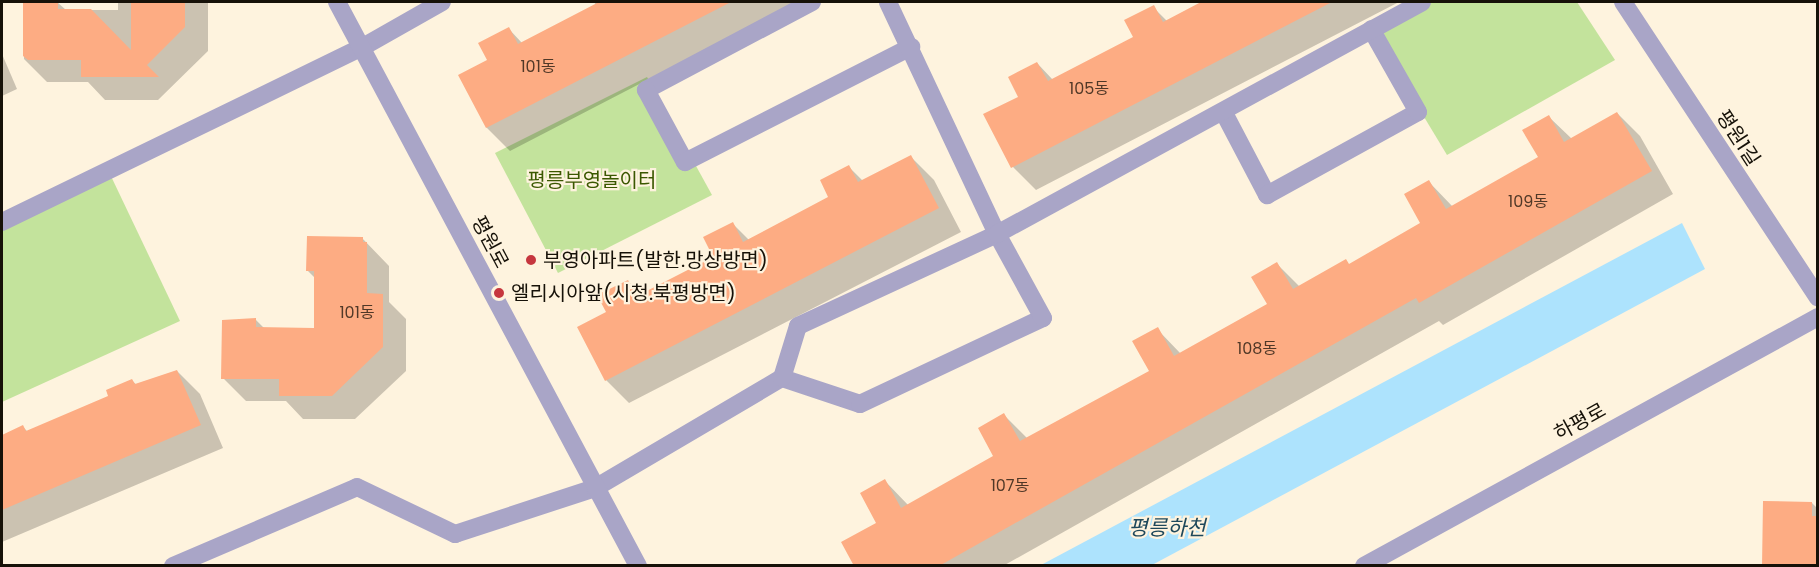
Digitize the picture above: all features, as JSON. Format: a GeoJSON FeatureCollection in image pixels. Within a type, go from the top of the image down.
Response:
{"type":"FeatureCollection","features":[{"type":"Feature","properties":{"kind":"street","name":"평원로"},"geometry":{"type":"LineString","coordinates":[[337,2],[594,488],[638,566]]}},
{"type":"Feature","properties":{"kind":"street"},"geometry":{"type":"LineString","coordinates":[[2,222],[361,48],[442,2]]}},
{"type":"Feature","properties":{"kind":"street"},"geometry":{"type":"LineString","coordinates":[[812,2],[646,90],[685,162],[911,47]]}},
{"type":"Feature","properties":{"kind":"street"},"geometry":{"type":"LineString","coordinates":[[782,378],[860,404],[1043,318],[997,234],[888,2]]}},
{"type":"Feature","properties":{"kind":"street"},"geometry":{"type":"LineString","coordinates":[[172,566],[357,487],[455,534],[594,488],[782,378],[798,326],[997,234],[1224,113],[1422,2]]}},
{"type":"Feature","properties":{"kind":"street","name":"평원1길"},"geometry":{"type":"LineString","coordinates":[[1623,2],[1818,298]]}},
{"type":"Feature","properties":{"kind":"street"},"geometry":{"type":"LineString","coordinates":[[1224,113],[1266,195],[1418,112],[1371,29]]}},
{"type":"Feature","properties":{"kind":"street","name":"하평로"},"geometry":{"type":"LineString","coordinates":[[1364,566],[1818,317]]}},
{"type":"Feature","properties":{"kind":"green space"},"geometry":{"type":"Polygon","coordinates":[[[1424,2],[1577,2],[1615,60],[1447,155],[1371,29],[1424,2]]]}},
{"type":"Feature","properties":{"kind":"green space","name":"평릉부영놀이터"},"geometry":{"type":"Polygon","coordinates":[[[647,77],[712,195],[558,273],[495,153],[647,77]]]}},
{"type":"Feature","properties":{"kind":"green space"},"geometry":{"type":"Polygon","coordinates":[[[109,172],[180,321],[2,402],[2,222],[109,172]]]}},
{"type":"Feature","properties":{"kind":"water","name":"평릉하천"},"geometry":{"type":"Polygon","coordinates":[[[1682,223],[1705,269],[1152,565],[1041,565],[1682,223]]]}},
{"type":"Feature","properties":{"kind":"building"},"geometry":{"type":"Polygon","coordinates":[[[23,2],[58,2],[58,9],[91,9],[131,50],[131,2],[185,2],[185,27],[147,65],[159,77],[81,77],[81,60],[28,60],[23,56],[23,2]]]}},
{"type":"Feature","properties":{"kind":"building"},"geometry":{"type":"Polygon","coordinates":[[[599,2],[731,2],[486,128],[458,75],[487,60],[478,43],[509,27],[518,44],[599,2]]]}},
{"type":"Feature","properties":{"kind":"building"},"geometry":{"type":"Polygon","coordinates":[[[1201,2],[1332,2],[1011,168],[983,114],[1018,97],[1008,77],[1037,62],[1048,81],[1133,37],[1124,20],[1154,5],[1163,22],[1201,2]]]}},
{"type":"Feature","properties":{"kind":"building"},"geometry":{"type":"Polygon","coordinates":[[[1617,112],[1652,171],[1419,303],[1416,298],[939,566],[854,566],[841,542],[876,523],[860,493],[885,479],[901,508],[993,456],[978,428],[1004,413],[1020,441],[1149,371],[1132,341],[1158,327],[1174,356],[1267,304],[1251,277],[1277,262],[1293,289],[1346,259],[1349,264],[1420,223],[1404,194],[1429,180],[1446,209],[1538,157],[1522,130],[1549,115],[1564,142],[1617,112]]]}},
{"type":"Feature","properties":{"kind":"building"},"geometry":{"type":"Polygon","coordinates":[[[911,155],[939,208],[605,381],[577,327],[606,312],[597,295],[628,280],[637,296],[713,257],[703,237],[733,222],[743,242],[828,197],[820,180],[849,165],[858,182],[911,155]]]}},
{"type":"Feature","properties":{"kind":"building"},"geometry":{"type":"Polygon","coordinates":[[[307,236],[363,237],[363,242],[367,242],[367,293],[383,294],[383,347],[332,396],[279,396],[279,379],[221,379],[222,320],[256,318],[256,327],[314,328],[314,271],[306,271],[307,236]]]}},
{"type":"Feature","properties":{"kind":"building"},"geometry":{"type":"Polygon","coordinates":[[[177,370],[201,425],[2,510],[2,435],[23,425],[26,431],[108,396],[106,390],[132,379],[135,384],[177,370]]]}},
{"type":"Feature","properties":{"kind":"building"},"geometry":{"type":"Polygon","coordinates":[[[1763,501],[1812,502],[1812,516],[1818,516],[1818,566],[1762,566],[1763,501]]]}},
{"type":"Feature","properties":{"kind":"place","name":"부영아파트(발한.망상방면)"},"geometry":{"type":"Point","coordinates":[531,260]}},
{"type":"Feature","properties":{"kind":"place","name":"엘리시아앞(시청.북평방면)"},"geometry":{"type":"Point","coordinates":[499,293]}}]}
